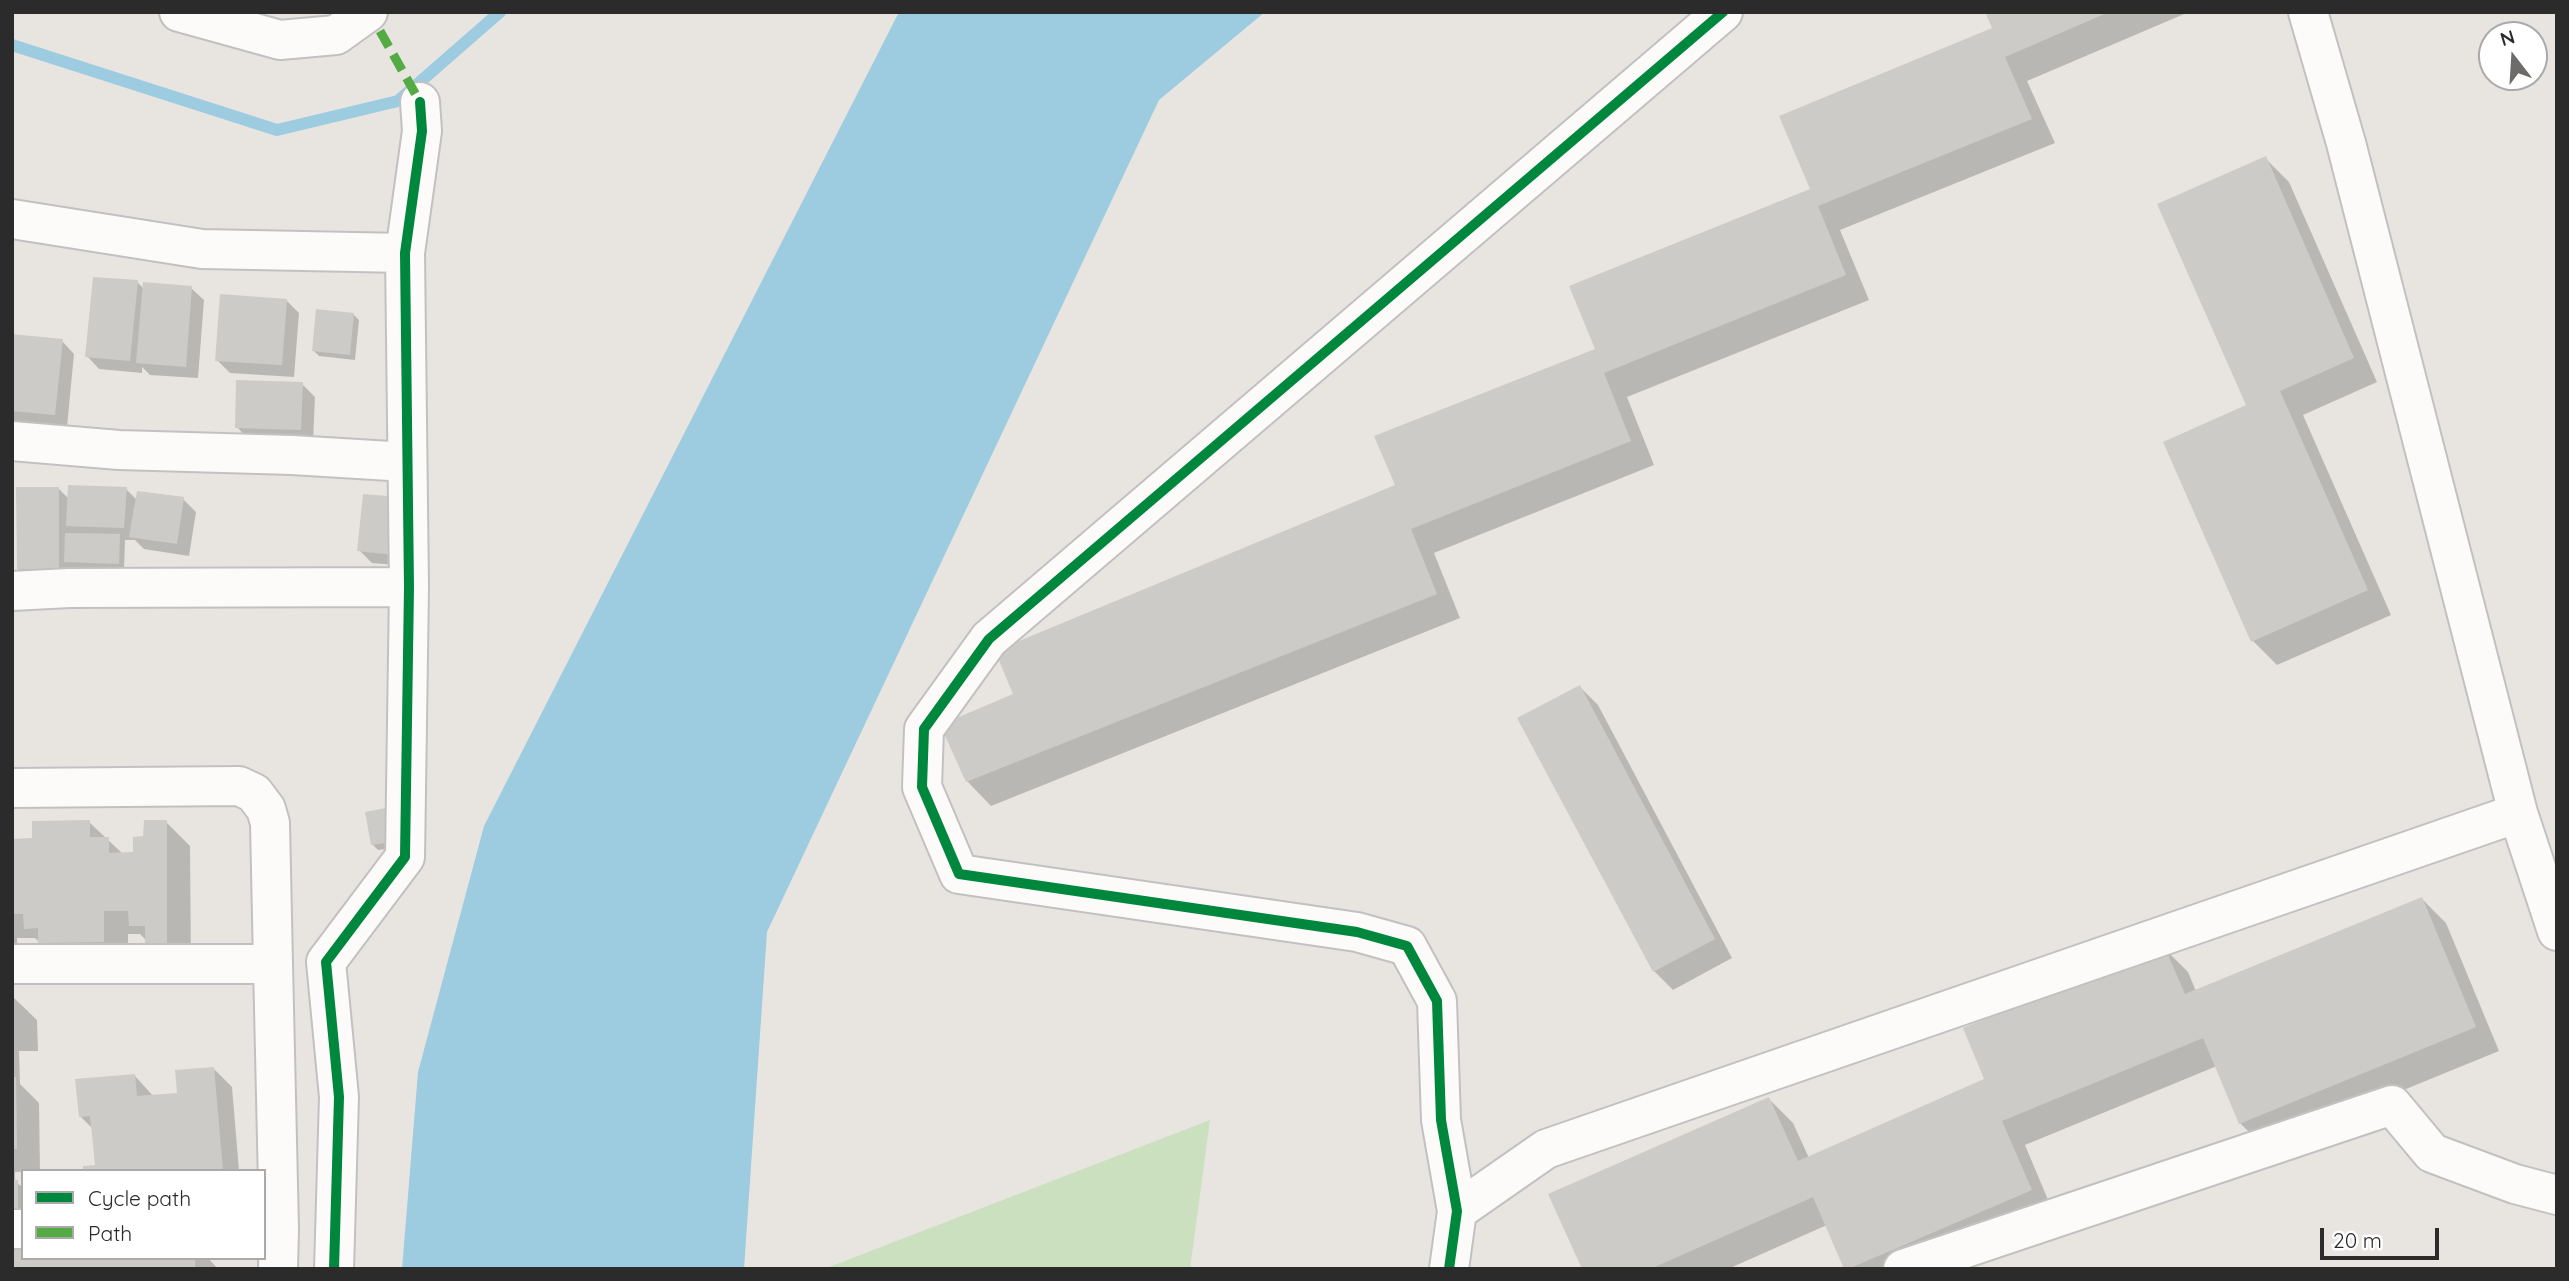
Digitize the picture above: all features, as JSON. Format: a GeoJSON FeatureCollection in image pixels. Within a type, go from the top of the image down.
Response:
{"type":"FeatureCollection","features":[{"type":"Feature","properties":{"kind":"street"},"geometry":{"type":"LineString","coordinates":[[180,12],[280,40],[336,35],[371,19]]}},
{"type":"Feature","properties":{"kind":"street"},"geometry":{"type":"LineString","coordinates":[[1449,1269],[1457,1211],[1441,1120],[1437,1001],[1407,946],[1357,932],[959,874],[922,787],[924,729],[989,639],[1723,12]]}},
{"type":"Feature","properties":{"kind":"street"},"geometry":{"type":"LineString","coordinates":[[2308,12],[2350,156],[2518,813],[2557,931]]}},
{"type":"Feature","properties":{"kind":"street"},"geometry":{"type":"LineString","coordinates":[[334,1269],[339,1097],[326,962],[405,857],[409,587],[405,253],[422,131],[420,102]]}},
{"type":"Feature","properties":{"kind":"street"},"geometry":{"type":"LineString","coordinates":[[12,219],[202,248],[405,253]]}},
{"type":"Feature","properties":{"kind":"street"},"geometry":{"type":"LineString","coordinates":[[12,441],[119,450],[292,455],[407,462]]}},
{"type":"Feature","properties":{"kind":"street"},"geometry":{"type":"LineString","coordinates":[[12,591],[69,588],[409,587]]}},
{"type":"Feature","properties":{"kind":"street"},"geometry":{"type":"LineString","coordinates":[[12,788],[239,786],[254,793],[265,809],[270,823],[273,964],[272,1229],[278,1269]]}},
{"type":"Feature","properties":{"kind":"street"},"geometry":{"type":"LineString","coordinates":[[1457,1211],[1546,1149],[2518,813]]}},
{"type":"Feature","properties":{"kind":"street"},"geometry":{"type":"LineString","coordinates":[[12,964],[273,964]]}},
{"type":"Feature","properties":{"kind":"street"},"geometry":{"type":"LineString","coordinates":[[1903,1269],[2392,1105],[2432,1153],[2515,1184],[2557,1195]]}},
{"type":"Feature","properties":{"kind":"green space"},"geometry":{"type":"Polygon","coordinates":[[[1210,1120],[1190,1269],[824,1269],[1210,1120]]]}},
{"type":"Feature","properties":{"kind":"water"},"geometry":{"type":"Polygon","coordinates":[[[899,12],[1265,12],[1159,100],[767,932],[744,1269],[402,1269],[418,1072],[484,826],[899,12]]]}},
{"type":"Feature","properties":{"kind":"building"},"geometry":{"type":"Polygon","coordinates":[[[1985,12],[2109,12],[2005,57],[2032,119],[1818,206],[1846,275],[1604,373],[1631,441],[1411,529],[1437,594],[966,782],[940,725],[1013,694],[995,651],[1395,485],[1374,436],[1595,349],[1569,286],[1810,189],[1779,116],[1992,28],[1985,12]]]}},
{"type":"Feature","properties":{"kind":"building"},"geometry":{"type":"Polygon","coordinates":[[[2266,156],[2354,358],[2280,391],[2368,590],[2251,642],[2163,442],[2246,405],[2157,204],[2266,156]]]}},
{"type":"Feature","properties":{"kind":"building"},"geometry":{"type":"Polygon","coordinates":[[[93,277],[138,280],[130,361],[85,357],[93,277]]]}},
{"type":"Feature","properties":{"kind":"building"},"geometry":{"type":"Polygon","coordinates":[[[143,282],[192,286],[186,367],[136,363],[143,282]]]}},
{"type":"Feature","properties":{"kind":"building"},"geometry":{"type":"Polygon","coordinates":[[[220,294],[287,299],[282,365],[215,361],[220,294]]]}},
{"type":"Feature","properties":{"kind":"building"},"geometry":{"type":"Polygon","coordinates":[[[316,309],[354,313],[350,355],[312,351],[316,309]]]}},
{"type":"Feature","properties":{"kind":"building"},"geometry":{"type":"Polygon","coordinates":[[[12,334],[63,339],[55,415],[12,411],[12,334]]]}},
{"type":"Feature","properties":{"kind":"building"},"geometry":{"type":"Polygon","coordinates":[[[236,380],[303,382],[301,430],[235,428],[236,380]]]}},
{"type":"Feature","properties":{"kind":"building"},"geometry":{"type":"Polygon","coordinates":[[[68,485],[127,487],[124,528],[66,526],[68,485]]]}},
{"type":"Feature","properties":{"kind":"building"},"geometry":{"type":"Polygon","coordinates":[[[16,487],[59,487],[59,569],[17,569],[16,487]]]}},
{"type":"Feature","properties":{"kind":"building"},"geometry":{"type":"Polygon","coordinates":[[[137,491],[184,497],[177,544],[129,537],[137,491]]]}},
{"type":"Feature","properties":{"kind":"building"},"geometry":{"type":"Polygon","coordinates":[[[363,494],[400,497],[395,555],[357,551],[363,494]]]}},
{"type":"Feature","properties":{"kind":"building"},"geometry":{"type":"Polygon","coordinates":[[[65,533],[120,534],[119,564],[64,562],[65,533]]]}},
{"type":"Feature","properties":{"kind":"building"},"geometry":{"type":"Polygon","coordinates":[[[1580,685],[1715,939],[1653,972],[1517,718],[1580,685]]]}},
{"type":"Feature","properties":{"kind":"building"},"geometry":{"type":"Polygon","coordinates":[[[391,807],[397,841],[371,845],[365,812],[391,807]]]}},
{"type":"Feature","properties":{"kind":"building"},"geometry":{"type":"Polygon","coordinates":[[[90,820],[90,837],[109,837],[109,853],[133,852],[133,837],[143,836],[144,820],[167,820],[167,945],[145,946],[145,926],[129,926],[128,911],[104,911],[104,942],[38,943],[38,928],[24,929],[23,914],[12,914],[12,839],[32,838],[32,821],[90,820]]]}},
{"type":"Feature","properties":{"kind":"building"},"geometry":{"type":"Polygon","coordinates":[[[2422,897],[2476,1027],[2239,1124],[2203,1038],[2002,1121],[2032,1190],[1848,1269],[1844,1269],[1813,1197],[1650,1269],[1582,1269],[1548,1194],[1769,1097],[1798,1161],[1984,1079],[1963,1028],[2164,946],[2185,994],[2422,897]]]}},
{"type":"Feature","properties":{"kind":"building"},"geometry":{"type":"Polygon","coordinates":[[[214,1067],[223,1169],[83,1169],[83,1166],[95,1165],[90,1116],[79,1117],[75,1079],[135,1074],[137,1096],[177,1093],[175,1070],[214,1067]]]}},
{"type":"Feature","properties":{"kind":"building"},"geometry":{"type":"Polygon","coordinates":[[[12,1077],[16,1077],[17,1149],[12,1149],[12,1077]]]}},
{"type":"Feature","properties":{"kind":"building"},"geometry":{"type":"Polygon","coordinates":[[[12,1180],[18,1180],[18,1216],[12,1216],[12,1180]]]}},
{"type":"Feature","properties":{"kind":"building"},"geometry":{"type":"Polygon","coordinates":[[[12,1242],[21,1242],[21,1260],[195,1260],[195,1269],[12,1269],[12,1242]]]}},
{"type":"Feature","properties":{"kind":"waterway"},"geometry":{"type":"LineString","coordinates":[[12,45],[277,130],[398,101],[500,12]]}},
{"type":"Feature","properties":{"kind":"marked path"},"geometry":{"type":"LineString","coordinates":[[380,31],[420,102]]}},
{"type":"Feature","properties":{"kind":"cycle path"},"geometry":{"type":"LineString","coordinates":[[1449,1269],[1457,1211],[1441,1120],[1437,1001],[1407,946],[1357,932],[959,874],[922,787],[924,729],[989,639],[1723,12]]}},
{"type":"Feature","properties":{"kind":"cycle path"},"geometry":{"type":"LineString","coordinates":[[334,1269],[339,1097],[326,962],[405,857],[409,587],[405,253],[422,131],[420,102]]}}]}
